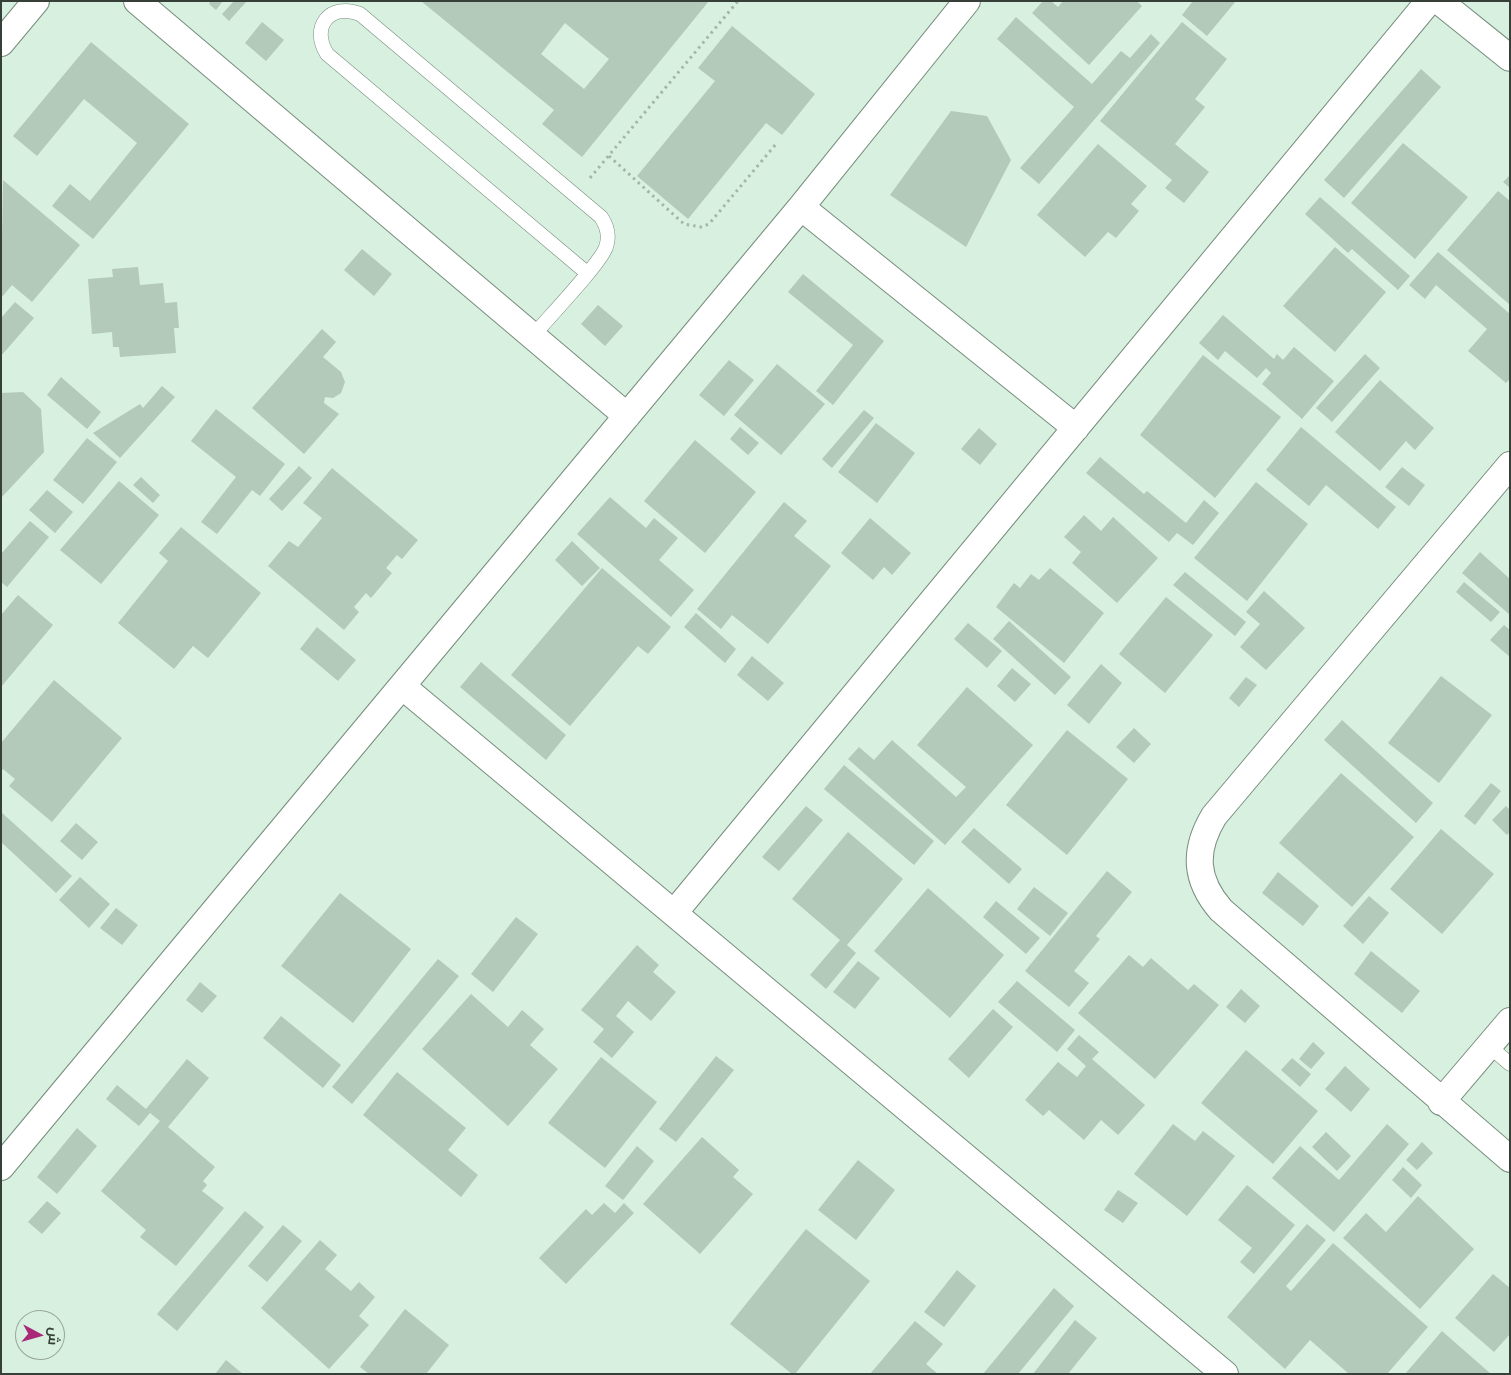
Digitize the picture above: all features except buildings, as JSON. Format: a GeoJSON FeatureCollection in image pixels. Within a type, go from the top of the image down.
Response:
{"type":"FeatureCollection","features":[{"type":"Feature","properties":{"kind":"street"},"geometry":{"type":"LineString","coordinates":[[1,43],[36,1]]}},
{"type":"Feature","properties":{"kind":"street"},"geometry":{"type":"LineString","coordinates":[[137,1],[627,416]]}},
{"type":"Feature","properties":{"kind":"street"},"geometry":{"type":"LineString","coordinates":[[1,1167],[627,416],[967,1]]}},
{"type":"Feature","properties":{"kind":"street"},"geometry":{"type":"LineString","coordinates":[[674,913],[1429,1]]}},
{"type":"Feature","properties":{"kind":"street"},"geometry":{"type":"LineString","coordinates":[[1439,1],[1510,58]]}},
{"type":"Feature","properties":{"kind":"street"},"geometry":{"type":"LineString","coordinates":[[800,207],[1076,428]]}},
{"type":"Feature","properties":{"kind":"street"},"geometry":{"type":"LineString","coordinates":[[1510,465],[1214,816],[1205,831],[1200,848],[1203,882],[1210,897],[1222,910],[1510,1159]]}},
{"type":"Feature","properties":{"kind":"street"},"geometry":{"type":"LineString","coordinates":[[402,686],[1225,1374]]}},
{"type":"Feature","properties":{"kind":"street"},"geometry":{"type":"LineString","coordinates":[[1442,1102],[1510,1021]]}},
{"type":"Feature","properties":{"kind":"lane"},"geometry":{"type":"LineString","coordinates":[[533,336],[587,273],[604,253],[608,239],[601,217],[360,14],[350,10],[339,10],[329,16],[323,24],[320,34],[321,44],[327,54],[587,273]]}},
{"type":"Feature","properties":{"kind":"lane"},"geometry":{"type":"LineString","coordinates":[[1489,1046],[1510,1064]]}},
{"type":"Feature","properties":{"kind":"path"},"geometry":{"type":"LineString","coordinates":[[576,196],[738,1]]}},
{"type":"Feature","properties":{"kind":"path"},"geometry":{"type":"LineString","coordinates":[[609,156],[684,224],[701,227],[709,224],[776,144]]}}]}
